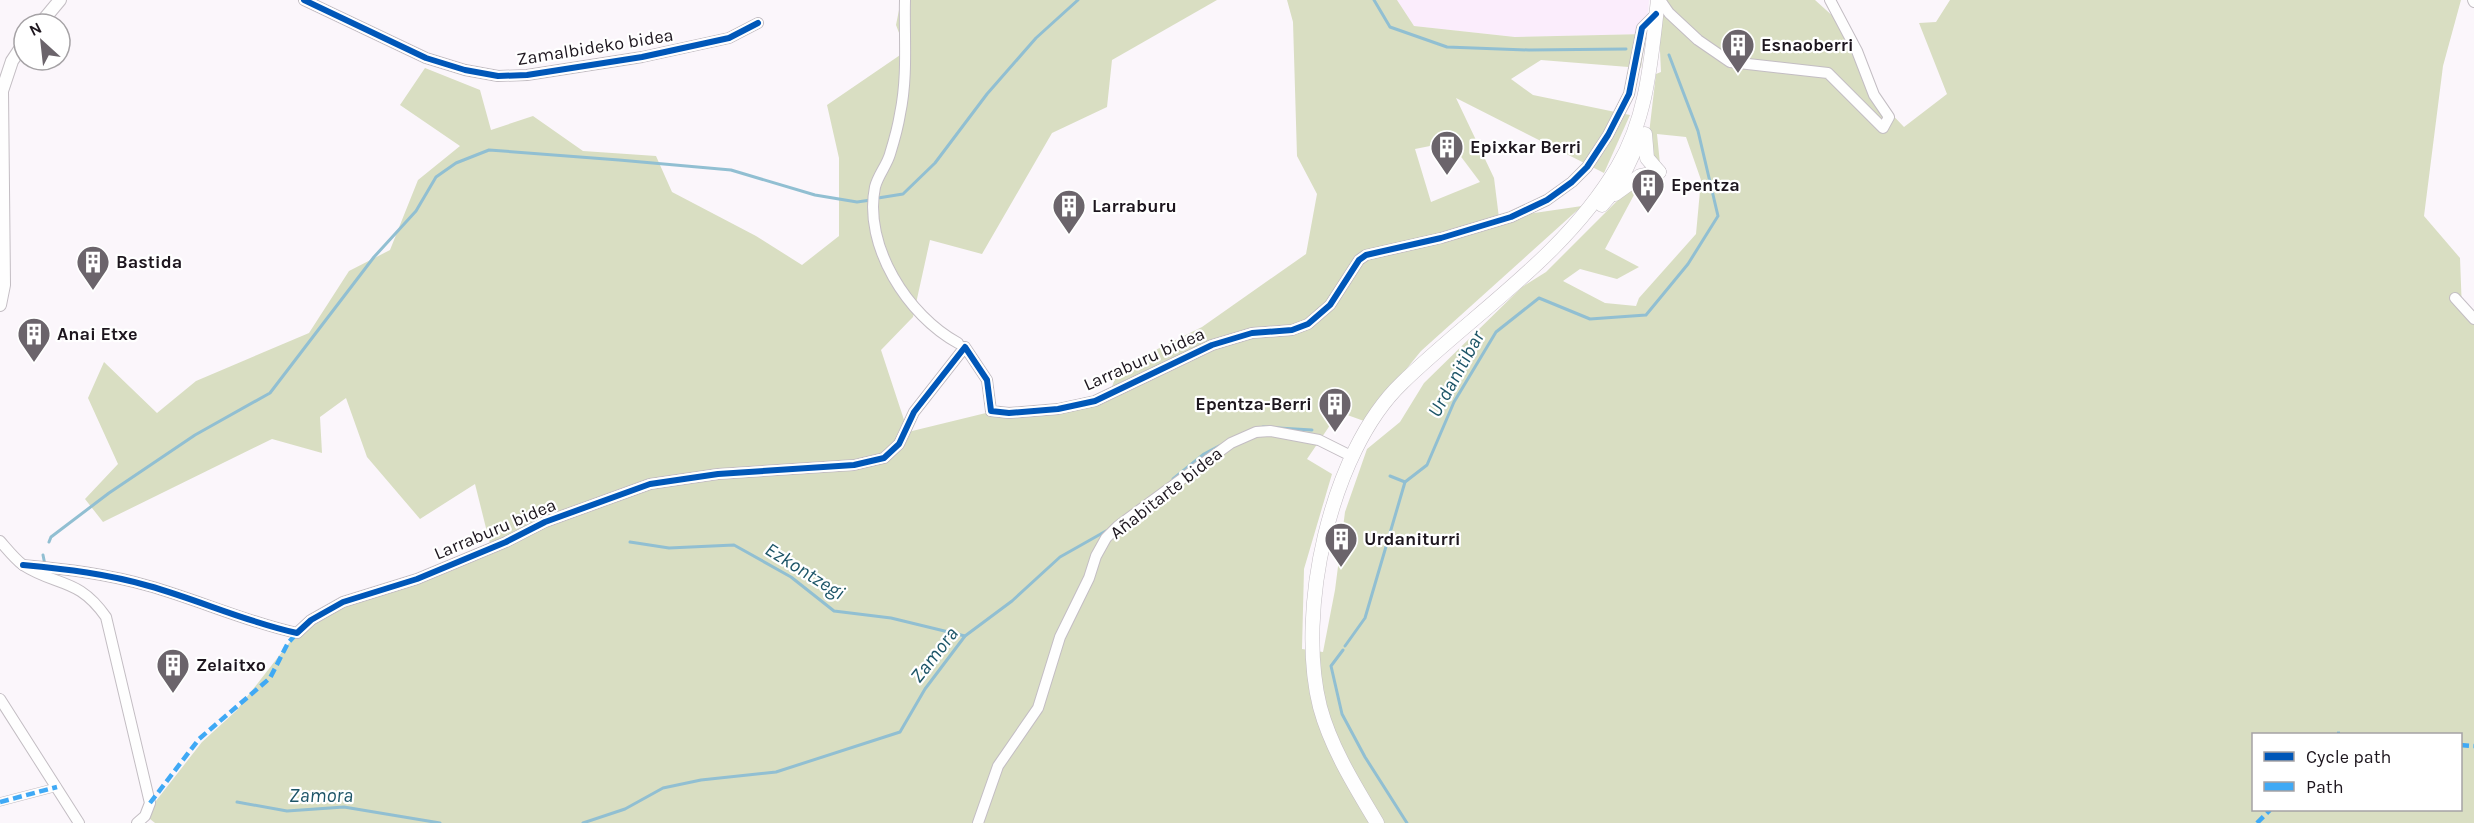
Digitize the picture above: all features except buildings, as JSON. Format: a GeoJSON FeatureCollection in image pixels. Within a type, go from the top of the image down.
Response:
{"type":"FeatureCollection","features":[{"type":"Feature","properties":{"kind":"main road"},"geometry":{"type":"LineString","coordinates":[[1563,237],[1598,197],[1616,169],[1640,122],[1658,5]]}},
{"type":"Feature","properties":{"kind":"main road"},"geometry":{"type":"LineString","coordinates":[[1604,203],[1635,163],[1641,136],[1640,122]]}},
{"type":"Feature","properties":{"kind":"main road"},"geometry":{"type":"LineString","coordinates":[[1377,823],[1343,763],[1327,727],[1320,706],[1313,646],[1313,598],[1321,556],[1352,456],[1376,412],[1400,385],[1563,237],[1604,203],[1640,176],[1659,172],[1647,158],[1640,122]]}},
{"type":"Feature","properties":{"kind":"main road"},"geometry":{"type":"LineString","coordinates":[[1616,169],[1635,163]]}},
{"type":"Feature","properties":{"kind":"street"},"geometry":{"type":"LineString","coordinates":[[50,12],[60,0]]}},
{"type":"Feature","properties":{"kind":"street","name":"Zamalbideko bidea"},"geometry":{"type":"LineString","coordinates":[[304,0],[426,58],[465,70],[498,76],[527,75],[642,57],[729,38],[758,23]]}},
{"type":"Feature","properties":{"kind":"street"},"geometry":{"type":"LineString","coordinates":[[905,0],[906,64],[900,114],[890,156],[875,187],[874,220],[882,250],[906,298],[933,327],[958,343]]}},
{"type":"Feature","properties":{"kind":"street"},"geometry":{"type":"LineString","coordinates":[[1658,5],[1698,40],[1730,62],[1827,73],[1883,128],[1889,117],[1874,95],[1857,51],[1830,0]]}},
{"type":"Feature","properties":{"kind":"street","name":"Larraburu bidea"},"geometry":{"type":"LineString","coordinates":[[23,565],[69,569],[148,586],[256,624],[297,633],[311,620],[343,602],[417,579],[506,542],[545,522],[650,484],[718,474],[854,465],[884,458],[893,451],[914,412],[965,347],[987,380],[991,411],[1009,413],[1058,409],[1095,401],[1167,364],[1218,342],[1252,333],[1292,330],[1308,324],[1330,305],[1359,260],[1366,255],[1441,238],[1510,217],[1548,200],[1587,167],[1608,135],[1629,94],[1642,28],[1658,5]]}},
{"type":"Feature","properties":{"kind":"street"},"geometry":{"type":"LineString","coordinates":[[0,304],[4,285],[0,106],[3,81],[12,65]]}},
{"type":"Feature","properties":{"kind":"street"},"geometry":{"type":"LineString","coordinates":[[1632,80],[1648,81]]}},
{"type":"Feature","properties":{"kind":"street"},"geometry":{"type":"LineString","coordinates":[[2455,298],[2474,319]]}},
{"type":"Feature","properties":{"kind":"street","name":"Añabitarte bidea"},"geometry":{"type":"LineString","coordinates":[[978,823],[998,766],[1038,708],[1060,637],[1089,579],[1096,556],[1106,538],[1118,526],[1231,443],[1256,432],[1270,431],[1319,440],[1352,456]]}},
{"type":"Feature","properties":{"kind":"street"},"geometry":{"type":"LineString","coordinates":[[0,541],[23,565],[74,586],[94,601],[106,617],[146,779],[150,803],[145,821]]}},
{"type":"Feature","properties":{"kind":"street"},"geometry":{"type":"LineString","coordinates":[[0,699],[79,823]]}},
{"type":"Feature","properties":{"kind":"street"},"geometry":{"type":"LineString","coordinates":[[0,802],[57,787]]}},
{"type":"Feature","properties":{"kind":"shaded area"},"geometry":{"type":"Polygon","coordinates":[[[1397,0],[1649,0],[1646,34],[1516,37],[1414,26],[1397,0]]]}},
{"type":"Feature","properties":{"kind":"green space"},"geometry":{"type":"Polygon","coordinates":[[[901,0],[1217,0],[1112,60],[1107,107],[1052,133],[982,254],[930,240],[913,317],[881,350],[908,432],[990,412],[1107,400],[1119,368],[1202,327],[1306,254],[1317,194],[1297,156],[1293,22],[1287,0],[1397,0],[1414,26],[1515,37],[1646,34],[1641,68],[1541,60],[1511,79],[1533,95],[1630,115],[1604,173],[1456,98],[1494,178],[1499,218],[1582,206],[1421,351],[1364,421],[1339,412],[1307,459],[1332,474],[1304,569],[1302,649],[1323,652],[1335,590],[1345,512],[1367,449],[1400,422],[1424,383],[1522,287],[1546,272],[1628,190],[1642,180],[1605,249],[1639,267],[1617,279],[1580,269],[1563,281],[1605,303],[1636,306],[1639,298],[1696,234],[1701,180],[1686,137],[1657,134],[1660,164],[1651,157],[1648,142],[1656,74],[1661,72],[1659,30],[1664,0],[1815,0],[1846,28],[1883,105],[1904,127],[1947,94],[1919,23],[1936,22],[1950,0],[2461,0],[2443,66],[2424,216],[2460,258],[2462,311],[2474,322],[2474,823],[155,823],[145,815],[202,742],[236,711],[289,643],[322,610],[499,548],[490,544],[475,484],[420,519],[367,457],[346,398],[320,417],[322,453],[272,439],[103,522],[85,499],[118,464],[88,398],[104,362],[157,413],[196,381],[309,333],[349,271],[390,250],[418,180],[460,146],[400,105],[425,68],[480,90],[491,130],[533,116],[583,151],[656,156],[672,192],[756,236],[802,265],[839,236],[839,158],[827,105],[906,51],[896,25],[901,0]],[[1450,142],[1415,149],[1431,202],[1480,182],[1450,142]]]}},
{"type":"Feature","properties":{"kind":"waterway"},"geometry":{"type":"LineString","coordinates":[[878,198],[903,194],[935,163],[987,94],[1036,38],[1078,0]]}},
{"type":"Feature","properties":{"kind":"waterway","name":"Urdanitibar"},"geometry":{"type":"LineString","coordinates":[[1374,0],[1390,27],[1447,47],[1529,50],[1626,49]]}},
{"type":"Feature","properties":{"kind":"waterway","name":"Urdanitibar"},"geometry":{"type":"LineString","coordinates":[[1345,646],[1365,618],[1405,482],[1427,465],[1454,402],[1496,332],[1539,298],[1590,319],[1646,315],[1688,264],[1718,216],[1698,131],[1669,55]]}},
{"type":"Feature","properties":{"kind":"waterway"},"geometry":{"type":"LineString","coordinates":[[49,542],[51,537],[109,493],[195,435],[270,393],[374,257],[416,211],[436,177],[456,163],[489,150],[619,160],[731,170],[815,195],[857,202],[871,200]]}},
{"type":"Feature","properties":{"kind":"waterway","name":"Zamora"},"geometry":{"type":"LineString","coordinates":[[1263,427],[1312,430]]}},
{"type":"Feature","properties":{"kind":"waterway","name":"Zamora"},"geometry":{"type":"LineString","coordinates":[[1173,479],[1204,454],[1219,446]]}},
{"type":"Feature","properties":{"kind":"waterway"},"geometry":{"type":"LineString","coordinates":[[1390,476],[1405,482]]}},
{"type":"Feature","properties":{"kind":"waterway","name":"Zamora"},"geometry":{"type":"LineString","coordinates":[[583,823],[625,809],[663,788],[701,780],[776,772],[900,732],[925,689],[965,636],[1012,601],[1060,557],[1106,531]]}},
{"type":"Feature","properties":{"kind":"waterway","name":"Ezkontzegi"},"geometry":{"type":"LineString","coordinates":[[630,542],[669,548],[734,545],[791,577],[834,611],[891,618],[965,636]]}},
{"type":"Feature","properties":{"kind":"waterway"},"geometry":{"type":"LineString","coordinates":[[43,555],[45,565]]}},
{"type":"Feature","properties":{"kind":"waterway","name":"Urdanitibar"},"geometry":{"type":"LineString","coordinates":[[1343,650],[1331,666],[1342,714],[1365,757],[1407,823]]}},
{"type":"Feature","properties":{"kind":"waterway","name":"Zamora"},"geometry":{"type":"LineString","coordinates":[[237,802],[287,811],[344,807],[440,823]]}},
{"type":"Feature","properties":{"kind":"marked path"},"geometry":{"type":"LineString","coordinates":[[150,803],[199,739],[270,678],[288,643],[297,633]]}},
{"type":"Feature","properties":{"kind":"marked path"},"geometry":{"type":"LineString","coordinates":[[2462,745],[2474,746]]}},
{"type":"Feature","properties":{"kind":"marked path"},"geometry":{"type":"LineString","coordinates":[[0,802],[57,787]]}},
{"type":"Feature","properties":{"kind":"marked path"},"geometry":{"type":"LineString","coordinates":[[2257,823],[2269,811]]}},
{"type":"Feature","properties":{"kind":"cycle path"},"geometry":{"type":"LineString","coordinates":[[304,0],[426,58],[465,70],[498,76],[527,75],[642,57],[729,38],[758,23]]}},
{"type":"Feature","properties":{"kind":"cycle path"},"geometry":{"type":"LineString","coordinates":[[23,565],[118,578],[297,633],[311,620],[343,602],[417,579],[506,542],[545,522],[650,484],[718,474],[854,465],[884,458],[899,444],[914,412],[965,347],[987,380],[991,411],[1009,413],[1058,409],[1095,401],[1212,345],[1252,333],[1292,330],[1308,324],[1330,305],[1359,260],[1366,255],[1441,238],[1511,217],[1547,200],[1572,182],[1587,167],[1608,135],[1629,94],[1642,28],[1656,14]]}},
{"type":"Feature","properties":{"kind":"place","name":"Esnaoberri"},"geometry":{"type":"Point","coordinates":[1738,74]}},
{"type":"Feature","properties":{"kind":"place","name":"Epixkar Berri"},"geometry":{"type":"Point","coordinates":[1447,176]}},
{"type":"Feature","properties":{"kind":"place","name":"Epentza"},"geometry":{"type":"Point","coordinates":[1648,214]}},
{"type":"Feature","properties":{"kind":"place","name":"Larraburu"},"geometry":{"type":"Point","coordinates":[1069,235]}},
{"type":"Feature","properties":{"kind":"place","name":"Bastida"},"geometry":{"type":"Point","coordinates":[93,291]}},
{"type":"Feature","properties":{"kind":"place","name":"Anai Etxe"},"geometry":{"type":"Point","coordinates":[34,363]}},
{"type":"Feature","properties":{"kind":"place","name":"Epentza-Berri"},"geometry":{"type":"Point","coordinates":[1335,433]}},
{"type":"Feature","properties":{"kind":"place","name":"Urdaniturri"},"geometry":{"type":"Point","coordinates":[1341,568]}},
{"type":"Feature","properties":{"kind":"place","name":"Zelaitxo"},"geometry":{"type":"Point","coordinates":[173,694]}}]}
